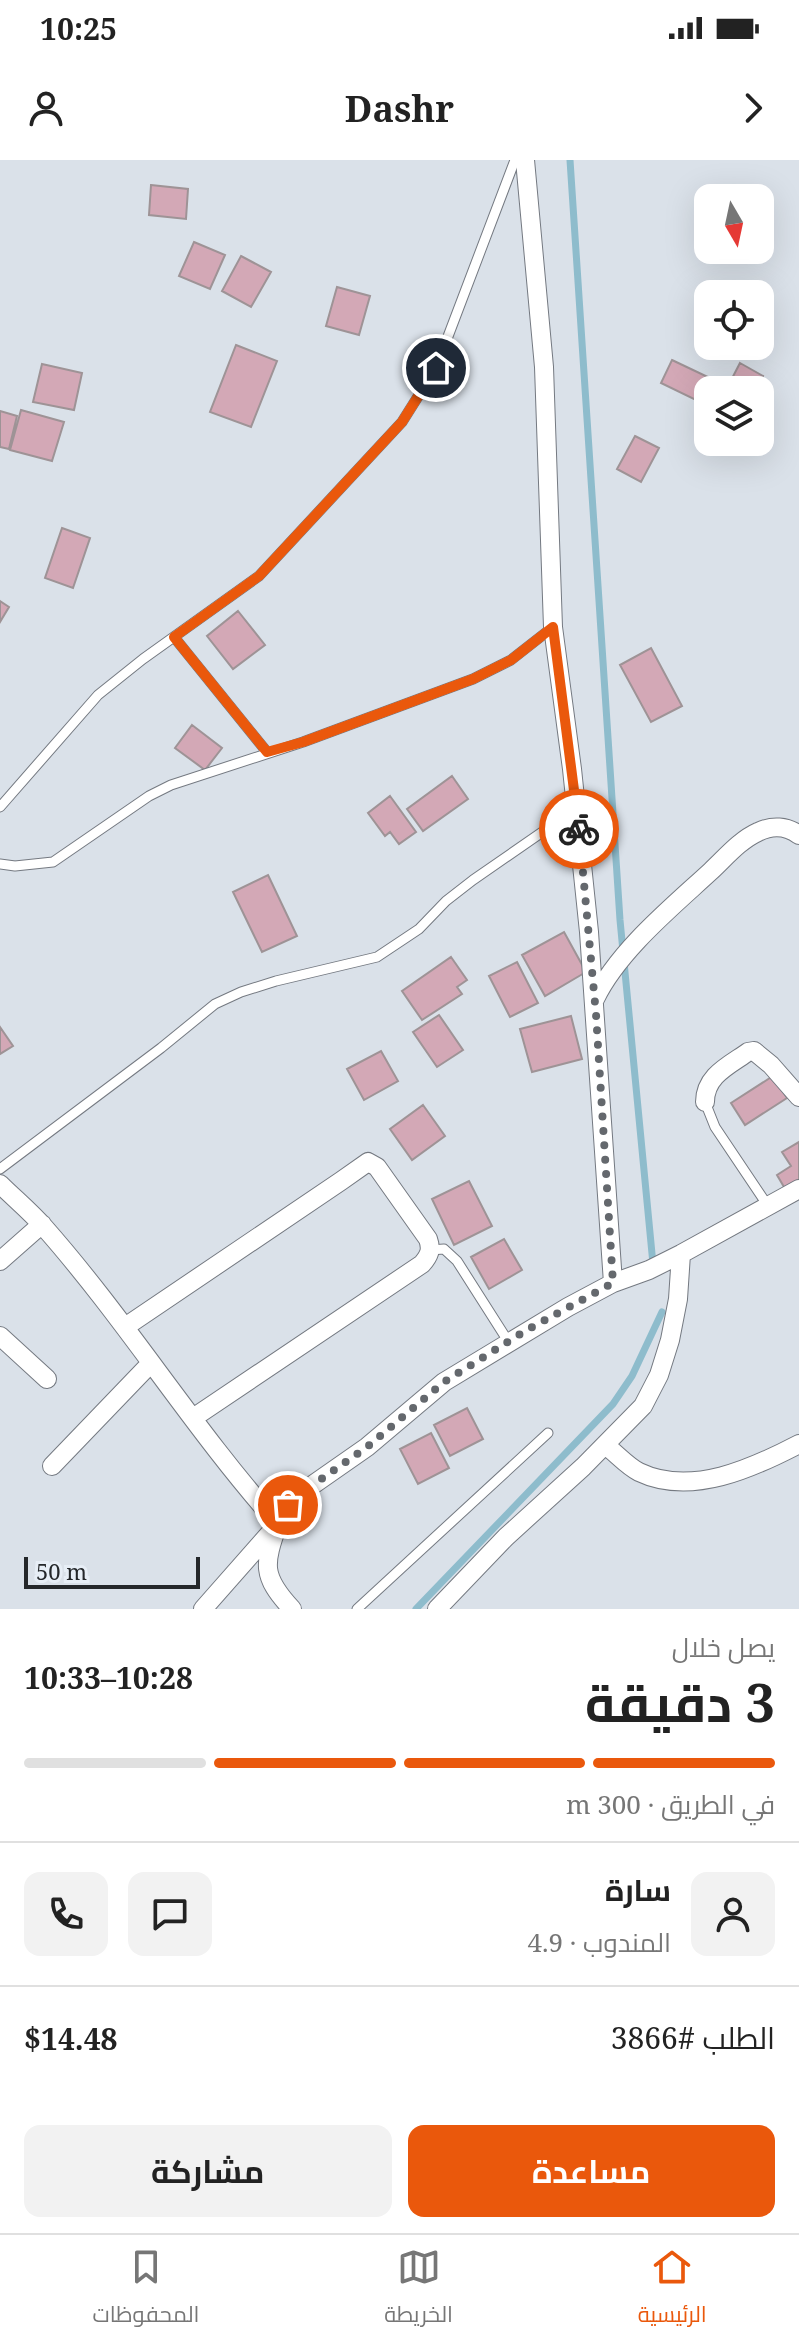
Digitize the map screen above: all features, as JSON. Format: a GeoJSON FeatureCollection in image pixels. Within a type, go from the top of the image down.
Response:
{"type":"FeatureCollection","features":[{"type":"Feature","properties":{"kind":"street"},"geometry":{"type":"LineString","coordinates":[[525,160],[544,367],[553,627],[577,808],[595,999],[613,1283]]}},
{"type":"Feature","properties":{"kind":"street"},"geometry":{"type":"LineString","coordinates":[[595,999],[611,972],[648,931],[738,846],[756,832],[768,828],[782,827],[799,835]]}},
{"type":"Feature","properties":{"kind":"street"},"geometry":{"type":"LineString","coordinates":[[705,1102],[707,1084],[715,1075],[754,1051],[799,1097]]}},
{"type":"Feature","properties":{"kind":"street"},"geometry":{"type":"LineString","coordinates":[[125,1327],[368,1162],[377,1167],[428,1239],[430,1250],[422,1264],[193,1418]]}},
{"type":"Feature","properties":{"kind":"street"},"geometry":{"type":"LineString","coordinates":[[0,1184],[42,1224],[125,1327],[242,1483],[278,1524]]}},
{"type":"Feature","properties":{"kind":"street"},"geometry":{"type":"LineString","coordinates":[[292,1609],[268,1576],[266,1565],[278,1524],[288,1505],[367,1447],[444,1382],[508,1341],[613,1283],[681,1254],[799,1189]]}},
{"type":"Feature","properties":{"kind":"street"},"geometry":{"type":"LineString","coordinates":[[0,1261],[42,1224]]}},
{"type":"Feature","properties":{"kind":"street"},"geometry":{"type":"LineString","coordinates":[[437,1609],[506,1537],[643,1406],[659,1375],[670,1340],[678,1299],[681,1254]]}},
{"type":"Feature","properties":{"kind":"street"},"geometry":{"type":"LineString","coordinates":[[0,1336],[47,1379]]}},
{"type":"Feature","properties":{"kind":"street"},"geometry":{"type":"LineString","coordinates":[[52,1466],[151,1363]]}},
{"type":"Feature","properties":{"kind":"street"},"geometry":{"type":"LineString","coordinates":[[605,1445],[636,1470],[663,1479],[685,1481],[722,1476],[766,1461],[799,1444]]}},
{"type":"Feature","properties":{"kind":"street"},"geometry":{"type":"LineString","coordinates":[[203,1609],[278,1524]]}},
{"type":"Feature","properties":{"kind":"lane"},"geometry":{"type":"LineString","coordinates":[[0,807],[98,695],[259,576],[402,422],[436,368],[515,160]]}},
{"type":"Feature","properties":{"kind":"lane"},"geometry":{"type":"LineString","coordinates":[[0,864],[15,866],[53,862],[149,796],[171,785],[303,742],[473,679],[511,660],[553,627]]}},
{"type":"Feature","properties":{"kind":"lane"},"geometry":{"type":"LineString","coordinates":[[174,637],[267,752]]}},
{"type":"Feature","properties":{"kind":"lane"},"geometry":{"type":"LineString","coordinates":[[0,1169],[215,1004],[276,981],[377,957],[419,929],[446,901],[473,880],[577,808]]}},
{"type":"Feature","properties":{"kind":"lane"},"geometry":{"type":"LineString","coordinates":[[705,1102],[715,1127],[768,1206]]}},
{"type":"Feature","properties":{"kind":"lane"},"geometry":{"type":"LineString","coordinates":[[430,1250],[444,1249],[457,1261],[508,1341]]}},
{"type":"Feature","properties":{"kind":"lane"},"geometry":{"type":"LineString","coordinates":[[357,1609],[548,1433]]}},
{"type":"Feature","properties":{"kind":"building"},"geometry":{"type":"Polygon","coordinates":[[[151,185],[188,189],[186,219],[149,215],[151,185]]]}},
{"type":"Feature","properties":{"kind":"building"},"geometry":{"type":"Polygon","coordinates":[[[194,242],[225,255],[210,289],[179,276],[194,242]]]}},
{"type":"Feature","properties":{"kind":"building"},"geometry":{"type":"Polygon","coordinates":[[[241,256],[271,272],[251,307],[222,291],[241,256]]]}},
{"type":"Feature","properties":{"kind":"building"},"geometry":{"type":"Polygon","coordinates":[[[337,287],[370,296],[359,335],[326,326],[337,287]]]}},
{"type":"Feature","properties":{"kind":"building"},"geometry":{"type":"Polygon","coordinates":[[[236,345],[277,361],[251,427],[210,412],[236,345]]]}},
{"type":"Feature","properties":{"kind":"building"},"geometry":{"type":"Polygon","coordinates":[[[672,360],[706,376],[694,376],[694,399],[661,383],[672,360]]]}},
{"type":"Feature","properties":{"kind":"building"},"geometry":{"type":"Polygon","coordinates":[[[740,363],[763,376],[733,376],[740,363]]]}},
{"type":"Feature","properties":{"kind":"building"},"geometry":{"type":"Polygon","coordinates":[[[42,364],[82,373],[74,410],[33,402],[42,364]]]}},
{"type":"Feature","properties":{"kind":"building"},"geometry":{"type":"Polygon","coordinates":[[[21,410],[64,422],[52,461],[10,450],[21,410]]]}},
{"type":"Feature","properties":{"kind":"building"},"geometry":{"type":"Polygon","coordinates":[[[0,411],[17,416],[9,449],[0,447],[0,411]]]}},
{"type":"Feature","properties":{"kind":"building"},"geometry":{"type":"Polygon","coordinates":[[[635,436],[659,448],[641,482],[617,469],[635,436]]]}},
{"type":"Feature","properties":{"kind":"building"},"geometry":{"type":"Polygon","coordinates":[[[62,528],[90,538],[73,588],[45,578],[62,528]]]}},
{"type":"Feature","properties":{"kind":"building"},"geometry":{"type":"Polygon","coordinates":[[[0,601],[9,607],[0,622],[0,601]]]}},
{"type":"Feature","properties":{"kind":"building"},"geometry":{"type":"Polygon","coordinates":[[[238,611],[265,645],[233,669],[207,636],[238,611]]]}},
{"type":"Feature","properties":{"kind":"building"},"geometry":{"type":"Polygon","coordinates":[[[651,648],[682,706],[651,722],[620,665],[651,648]]]}},
{"type":"Feature","properties":{"kind":"building"},"geometry":{"type":"Polygon","coordinates":[[[192,725],[222,748],[205,770],[175,748],[192,725]]]}},
{"type":"Feature","properties":{"kind":"building"},"geometry":{"type":"Polygon","coordinates":[[[452,776],[468,799],[423,831],[407,809],[452,776]]]}},
{"type":"Feature","properties":{"kind":"building"},"geometry":{"type":"Polygon","coordinates":[[[390,796],[416,832],[399,844],[390,832],[385,836],[368,813],[390,796]]]}},
{"type":"Feature","properties":{"kind":"building"},"geometry":{"type":"Polygon","coordinates":[[[268,875],[297,936],[262,952],[233,892],[268,875]]]}},
{"type":"Feature","properties":{"kind":"building"},"geometry":{"type":"Polygon","coordinates":[[[564,932],[586,972],[545,996],[522,955],[564,932]]]}},
{"type":"Feature","properties":{"kind":"building"},"geometry":{"type":"Polygon","coordinates":[[[451,957],[467,980],[457,987],[462,994],[422,1020],[402,991],[451,957]]]}},
{"type":"Feature","properties":{"kind":"building"},"geometry":{"type":"Polygon","coordinates":[[[517,962],[538,1003],[510,1017],[489,976],[517,962]]]}},
{"type":"Feature","properties":{"kind":"building"},"geometry":{"type":"Polygon","coordinates":[[[439,1015],[463,1050],[437,1067],[413,1032],[439,1015]]]}},
{"type":"Feature","properties":{"kind":"building"},"geometry":{"type":"Polygon","coordinates":[[[571,1016],[582,1059],[532,1072],[520,1029],[571,1016]]]}},
{"type":"Feature","properties":{"kind":"building"},"geometry":{"type":"Polygon","coordinates":[[[0,1027],[13,1046],[0,1054],[0,1027]]]}},
{"type":"Feature","properties":{"kind":"building"},"geometry":{"type":"Polygon","coordinates":[[[381,1051],[398,1081],[364,1100],[347,1069],[381,1051]]]}},
{"type":"Feature","properties":{"kind":"building"},"geometry":{"type":"Polygon","coordinates":[[[773,1076],[787,1098],[745,1125],[731,1103],[773,1076]]]}},
{"type":"Feature","properties":{"kind":"building"},"geometry":{"type":"Polygon","coordinates":[[[423,1105],[445,1136],[412,1160],[390,1129],[423,1105]]]}},
{"type":"Feature","properties":{"kind":"building"},"geometry":{"type":"Polygon","coordinates":[[[799,1142],[799,1184],[787,1192],[777,1175],[791,1166],[782,1152],[799,1142]]]}},
{"type":"Feature","properties":{"kind":"building"},"geometry":{"type":"Polygon","coordinates":[[[469,1181],[492,1226],[454,1245],[432,1199],[469,1181]]]}},
{"type":"Feature","properties":{"kind":"building"},"geometry":{"type":"Polygon","coordinates":[[[504,1239],[522,1270],[489,1289],[471,1257],[504,1239]]]}},
{"type":"Feature","properties":{"kind":"building"},"geometry":{"type":"Polygon","coordinates":[[[467,1408],[483,1439],[450,1456],[434,1425],[467,1408]]]}},
{"type":"Feature","properties":{"kind":"building"},"geometry":{"type":"Polygon","coordinates":[[[431,1433],[449,1468],[418,1484],[400,1449],[431,1433]]]}},
{"type":"Feature","properties":{"kind":"waterway"},"geometry":{"type":"LineString","coordinates":[[570,160],[620,920],[653,1264]]}},
{"type":"Feature","properties":{"kind":"waterway"},"geometry":{"type":"LineString","coordinates":[[416,1609],[613,1404],[632,1376],[662,1312]]}},
{"type":"Feature","properties":{"kind":"way so far"},"geometry":{"type":"LineString","coordinates":[[288,1505],[367,1447],[444,1382],[525,1331],[613,1283],[596,1014],[579,829]]}},
{"type":"Feature","properties":{"kind":"route"},"geometry":{"type":"LineString","coordinates":[[436,368],[402,422],[259,576],[174,637],[267,752],[303,742],[473,679],[511,660],[553,627],[579,829]]}}]}
